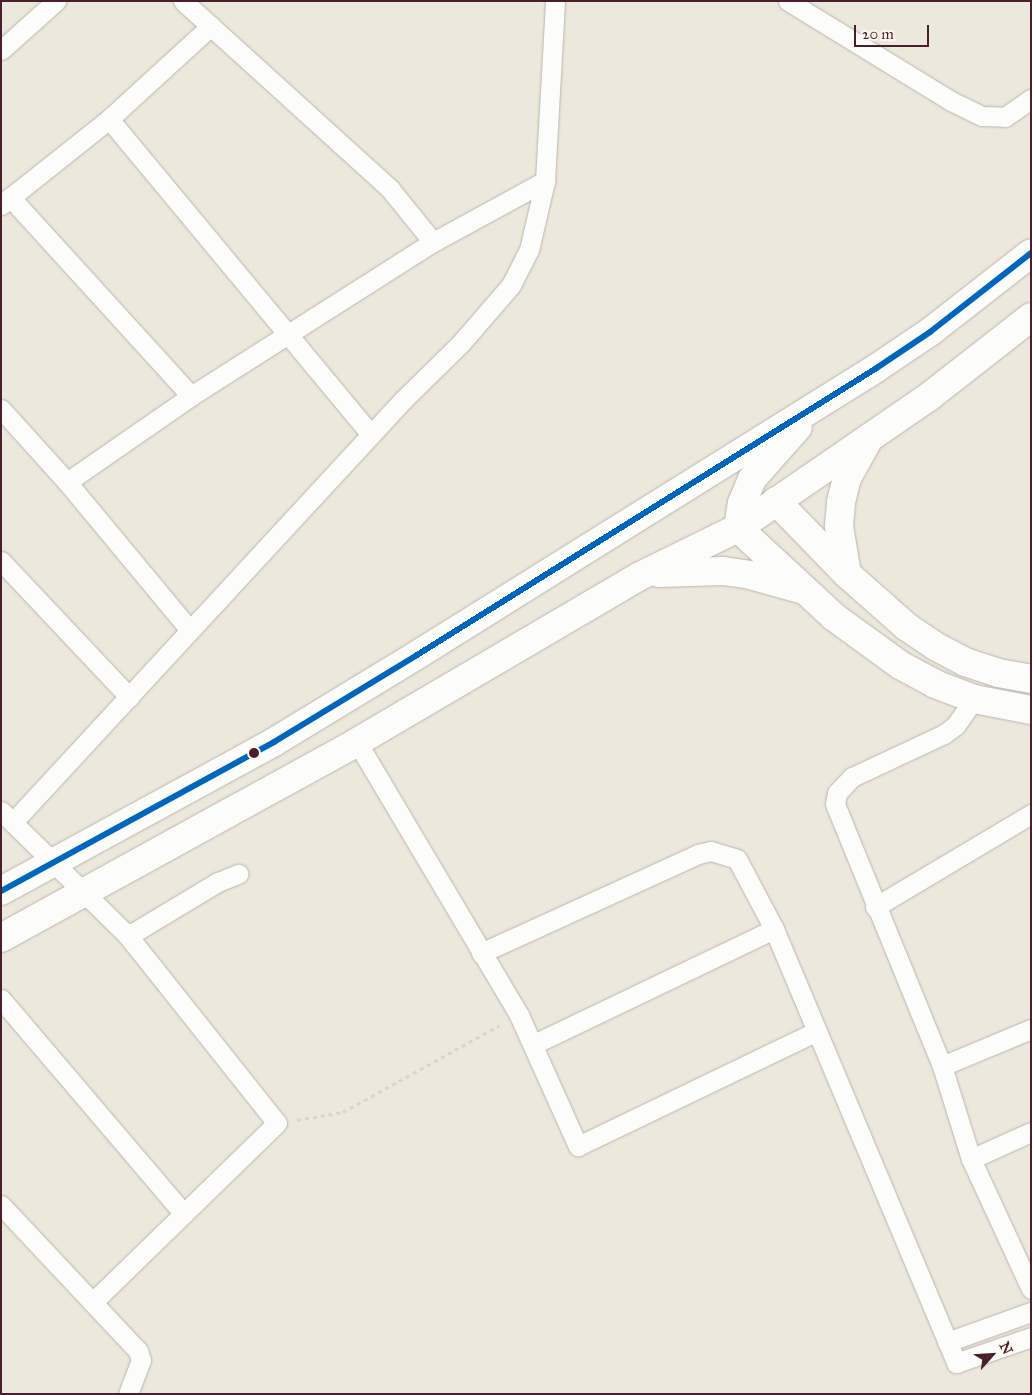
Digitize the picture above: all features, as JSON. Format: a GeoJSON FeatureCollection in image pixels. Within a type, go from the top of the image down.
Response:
{"type":"FeatureCollection","features":[{"type":"Feature","properties":{"kind":"main road"},"geometry":{"type":"LineString","coordinates":[[1,891],[274,742],[709,473],[930,332],[1031,253]]}},
{"type":"Feature","properties":{"kind":"main road"},"geometry":{"type":"LineString","coordinates":[[1,938],[357,742],[640,576],[738,528],[930,396],[1031,317]]}},
{"type":"Feature","properties":{"kind":"main road"},"geometry":{"type":"LineString","coordinates":[[738,528],[742,503],[752,479],[817,405]]}},
{"type":"Feature","properties":{"kind":"main road"},"geometry":{"type":"LineString","coordinates":[[848,574],[838,526],[841,502],[858,456],[872,436]]}},
{"type":"Feature","properties":{"kind":"main road"},"geometry":{"type":"LineString","coordinates":[[709,473],[731,473],[752,479],[848,574],[907,627],[935,646],[965,662],[1031,679]]}},
{"type":"Feature","properties":{"kind":"main road"},"geometry":{"type":"LineString","coordinates":[[738,528],[834,617],[900,665],[935,684],[974,699],[1031,710]]}},
{"type":"Feature","properties":{"kind":"main road"},"geometry":{"type":"LineString","coordinates":[[640,576],[696,570],[723,571],[750,575],[804,590]]}},
{"type":"Feature","properties":{"kind":"street"},"geometry":{"type":"LineString","coordinates":[[1,50],[56,1]]}},
{"type":"Feature","properties":{"kind":"street"},"geometry":{"type":"LineString","coordinates":[[182,1],[390,189],[433,242]]}},
{"type":"Feature","properties":{"kind":"street"},"geometry":{"type":"LineString","coordinates":[[93,1302],[277,1123],[128,936],[7,817],[128,697],[189,629],[371,435],[461,343],[511,285],[529,250],[546,181],[555,1]]}},
{"type":"Feature","properties":{"kind":"street"},"geometry":{"type":"LineString","coordinates":[[788,1],[950,101],[982,116],[1005,117],[1031,99]]}},
{"type":"Feature","properties":{"kind":"street"},"geometry":{"type":"LineString","coordinates":[[191,396],[4,203],[109,119],[211,26]]}},
{"type":"Feature","properties":{"kind":"street"},"geometry":{"type":"LineString","coordinates":[[109,119],[371,435]]}},
{"type":"Feature","properties":{"kind":"street"},"geometry":{"type":"LineString","coordinates":[[67,482],[191,396],[433,242],[546,181]]}},
{"type":"Feature","properties":{"kind":"street"},"geometry":{"type":"LineString","coordinates":[[1,410],[67,482],[189,629]]}},
{"type":"Feature","properties":{"kind":"street"},"geometry":{"type":"LineString","coordinates":[[1,561],[128,697]]}},
{"type":"Feature","properties":{"kind":"street"},"geometry":{"type":"LineString","coordinates":[[974,699],[960,719],[944,734],[852,777],[837,793],[835,804],[875,907],[942,1066],[971,1159],[1031,1289]]}},
{"type":"Feature","properties":{"kind":"street"},"geometry":{"type":"LineString","coordinates":[[357,742],[534,1044],[578,1146],[817,1032]]}},
{"type":"Feature","properties":{"kind":"street"},"geometry":{"type":"LineString","coordinates":[[875,907],[1031,814]]}},
{"type":"Feature","properties":{"kind":"street"},"geometry":{"type":"LineString","coordinates":[[481,953],[711,851],[737,860],[774,929],[956,1363],[1031,1337]]}},
{"type":"Feature","properties":{"kind":"street"},"geometry":{"type":"LineString","coordinates":[[128,936],[218,882],[238,874]]}},
{"type":"Feature","properties":{"kind":"street"},"geometry":{"type":"LineString","coordinates":[[534,1044],[774,929]]}},
{"type":"Feature","properties":{"kind":"street"},"geometry":{"type":"LineString","coordinates":[[1,999],[184,1214]]}},
{"type":"Feature","properties":{"kind":"street"},"geometry":{"type":"LineString","coordinates":[[942,1066],[1031,1029]]}},
{"type":"Feature","properties":{"kind":"street"},"geometry":{"type":"LineString","coordinates":[[971,1159],[1031,1132]]}},
{"type":"Feature","properties":{"kind":"street"},"geometry":{"type":"LineString","coordinates":[[1,1205],[138,1351],[141,1360],[128,1394]]}},
{"type":"Feature","properties":{"kind":"street"},"geometry":{"type":"LineString","coordinates":[[947,1342],[1031,1312]]}},
{"type":"Feature","properties":{"kind":"path"},"geometry":{"type":"LineString","coordinates":[[277,1123],[343,1112],[518,1015]]}},
{"type":"Feature","properties":{"kind":"transit line"},"geometry":{"type":"LineString","coordinates":[[1,891],[274,742],[417,655],[875,369],[930,332],[1031,253]]}}]}
